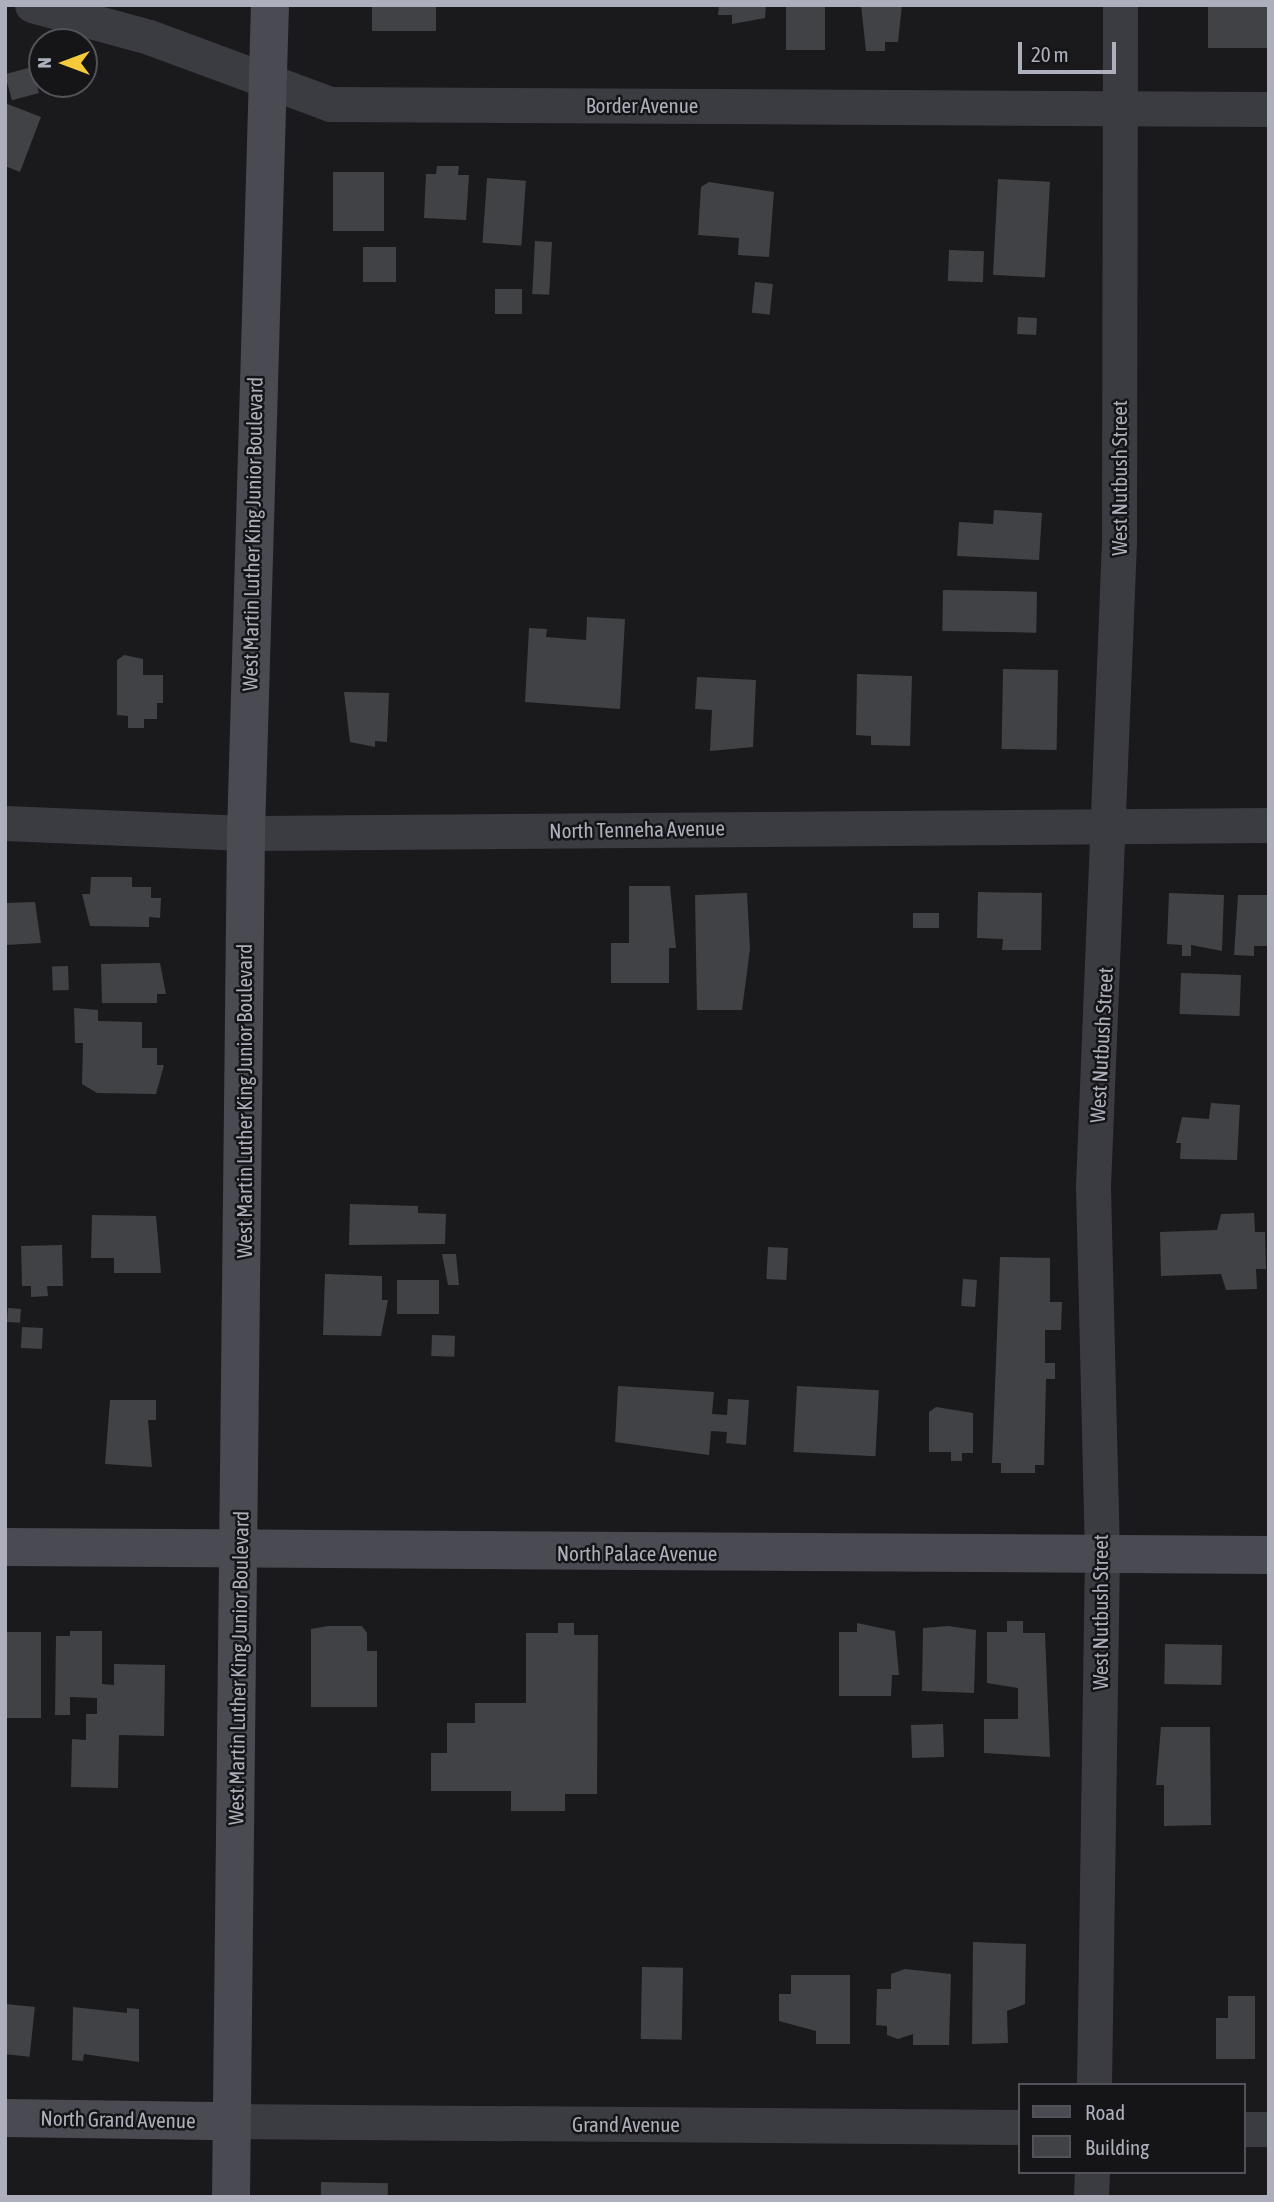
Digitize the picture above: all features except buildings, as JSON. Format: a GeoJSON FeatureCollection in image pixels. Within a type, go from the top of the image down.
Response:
{"type":"FeatureCollection","features":[{"type":"Feature","properties":{"kind":"main road","name":"West Martin Luther King Junior Boulevard"},"geometry":{"type":"LineString","coordinates":[[230,2197],[240,1551],[246,833],[265,84],[270,5]]}},
{"type":"Feature","properties":{"kind":"main road","name":"North Palace Avenue"},"geometry":{"type":"LineString","coordinates":[[5,1547],[240,1551],[1269,1555]]}},
{"type":"Feature","properties":{"kind":"main road","name":"North Grand Avenue"},"geometry":{"type":"LineString","coordinates":[[5,2118],[231,2121]]}},
{"type":"Feature","properties":{"kind":"street","name":"Border Avenue"},"geometry":{"type":"LineString","coordinates":[[32,5],[149,37],[265,84],[330,104],[1269,109]]}},
{"type":"Feature","properties":{"kind":"street","name":"West Nutbush Street"},"geometry":{"type":"LineString","coordinates":[[1094,2083],[1102,1555],[1093,1186],[1113,823],[1120,5]]}},
{"type":"Feature","properties":{"kind":"street","name":"North Tenneha Avenue"},"geometry":{"type":"LineString","coordinates":[[5,823],[246,833],[1113,823],[1269,825]]}},
{"type":"Feature","properties":{"kind":"street","name":"Grand Avenue"},"geometry":{"type":"LineString","coordinates":[[231,2121],[1018,2127]]}},
{"type":"Feature","properties":{"kind":"street"},"geometry":{"type":"LineString","coordinates":[[1246,2129],[1269,2129]]}},
{"type":"Feature","properties":{"kind":"street"},"geometry":{"type":"LineString","coordinates":[[1091,2197],[1092,2174]]}}]}
